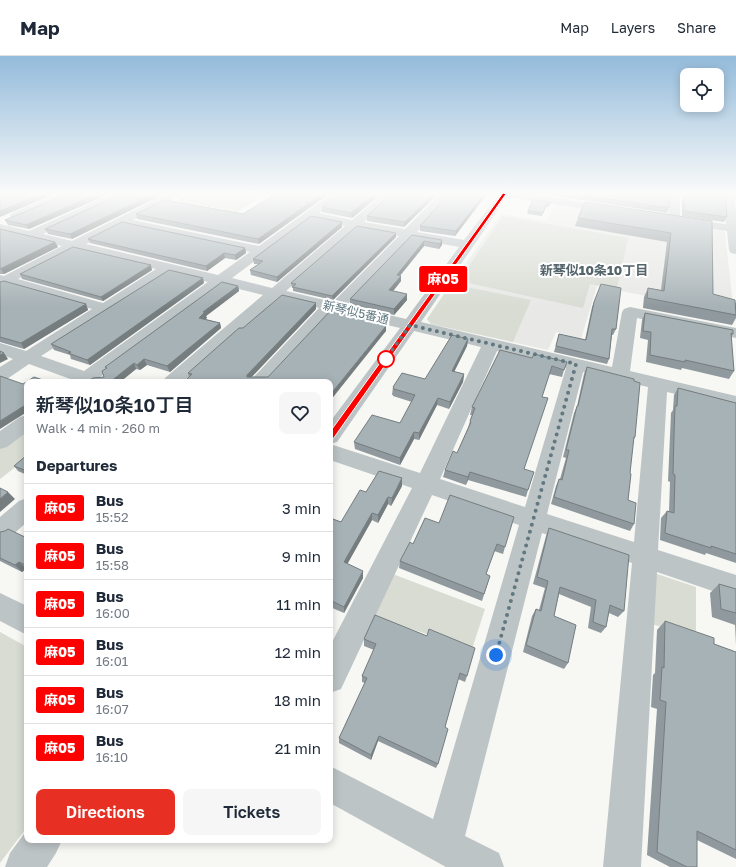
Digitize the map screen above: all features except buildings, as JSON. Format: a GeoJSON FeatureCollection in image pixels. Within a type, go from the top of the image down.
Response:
{"type":"FeatureCollection","features":[{"type":"Feature","properties":{"kind":"street","name":"新琴似5番通"},"geometry":{"type":"LineString","coordinates":[[17,232],[736,402]]}},
{"type":"Feature","properties":{"kind":"street"},"geometry":{"type":"LineString","coordinates":[[31,235],[38,232]]}},
{"type":"Feature","properties":{"kind":"street"},"geometry":{"type":"LineString","coordinates":[[2,281],[100,232]]}},
{"type":"Feature","properties":{"kind":"street"},"geometry":{"type":"LineString","coordinates":[[173,232],[261,250]]}},
{"type":"Feature","properties":{"kind":"street"},"geometry":{"type":"LineString","coordinates":[[91,379],[285,232]]}},
{"type":"Feature","properties":{"kind":"street"},"geometry":{"type":"LineString","coordinates":[[175,379],[346,232]]}},
{"type":"Feature","properties":{"kind":"street"},"geometry":{"type":"LineString","coordinates":[[396,232],[468,245]]}},
{"type":"Feature","properties":{"kind":"street"},"geometry":{"type":"LineString","coordinates":[[261,379],[409,232]]}},
{"type":"Feature","properties":{"kind":"street"},"geometry":{"type":"LineString","coordinates":[[333,433],[477,232]]}},
{"type":"Feature","properties":{"kind":"street"},"geometry":{"type":"LineString","coordinates":[[735,232],[736,250]]}},
{"type":"Feature","properties":{"kind":"street"},"geometry":{"type":"LineString","coordinates":[[0,375],[168,268]]}},
{"type":"Feature","properties":{"kind":"street"},"geometry":{"type":"LineString","coordinates":[[2,281],[104,308]]}},
{"type":"Feature","properties":{"kind":"street"},"geometry":{"type":"LineString","coordinates":[[620,375],[630,312],[736,333]]}},
{"type":"Feature","properties":{"kind":"street"},"geometry":{"type":"LineString","coordinates":[[333,672],[426,484],[491,344]]}},
{"type":"Feature","properties":{"kind":"street"},"geometry":{"type":"LineString","coordinates":[[0,348],[83,379]]}},
{"type":"Feature","properties":{"kind":"street"},"geometry":{"type":"LineString","coordinates":[[444,845],[576,364]]}},
{"type":"Feature","properties":{"kind":"street"},"geometry":{"type":"LineString","coordinates":[[622,867],[647,557],[658,384]]}},
{"type":"Feature","properties":{"kind":"street"},"geometry":{"type":"LineString","coordinates":[[0,442],[24,424]]}},
{"type":"Feature","properties":{"kind":"street"},"geometry":{"type":"LineString","coordinates":[[333,453],[533,518],[736,587]]}},
{"type":"Feature","properties":{"kind":"street"},"geometry":{"type":"LineString","coordinates":[[0,532],[24,511]]}},
{"type":"Feature","properties":{"kind":"street"},"geometry":{"type":"LineString","coordinates":[[0,606],[24,619]]}},
{"type":"Feature","properties":{"kind":"street"},"geometry":{"type":"LineString","coordinates":[[333,786],[485,867]]}},
{"type":"Feature","properties":{"kind":"street"},"geometry":{"type":"LineString","coordinates":[[24,867],[41,843]]}},
{"type":"Feature","properties":{"kind":"shaded area"},"geometry":{"type":"Polygon","coordinates":[[[488,232],[725,232],[734,314],[597,286],[581,339],[556,332],[548,350],[431,324],[427,319],[488,232]]]}},
{"type":"Feature","properties":{"kind":"shaded area"},"geometry":{"type":"Polygon","coordinates":[[[492,232],[593,232],[628,238],[617,289],[590,284],[583,308],[459,281],[492,232]]]}},
{"type":"Feature","properties":{"kind":"shaded area"},"geometry":{"type":"Polygon","coordinates":[[[451,284],[531,300],[513,342],[431,324],[427,319],[451,284]]]}},
{"type":"Feature","properties":{"kind":"shaded area"},"geometry":{"type":"Polygon","coordinates":[[[24,428],[24,460],[0,479],[0,447],[24,428]]]}},
{"type":"Feature","properties":{"kind":"shaded area"},"geometry":{"type":"Polygon","coordinates":[[[390,573],[485,609],[472,649],[372,616],[390,573]]]}},
{"type":"Feature","properties":{"kind":"shaded area"},"geometry":{"type":"Polygon","coordinates":[[[654,573],[696,587],[696,638],[649,623],[654,573]]]}},
{"type":"Feature","properties":{"kind":"shaded area"},"geometry":{"type":"Polygon","coordinates":[[[0,632],[24,645],[24,831],[0,863],[0,632]]]}},
{"type":"Feature","properties":{"kind":"bus line","name":"麻05"},"geometry":{"type":"LineString","coordinates":[[333,433],[477,232]]}},
{"type":"Feature","properties":{"kind":"district","name":"新琴似10条10丁目"},"geometry":{"type":"Point","coordinates":[594,270]}},
{"type":"Feature","properties":{"kind":"route"},"geometry":{"type":"LineString","coordinates":[[386,359],[385,360],[410,325],[576,364],[496,655]]}}]}
